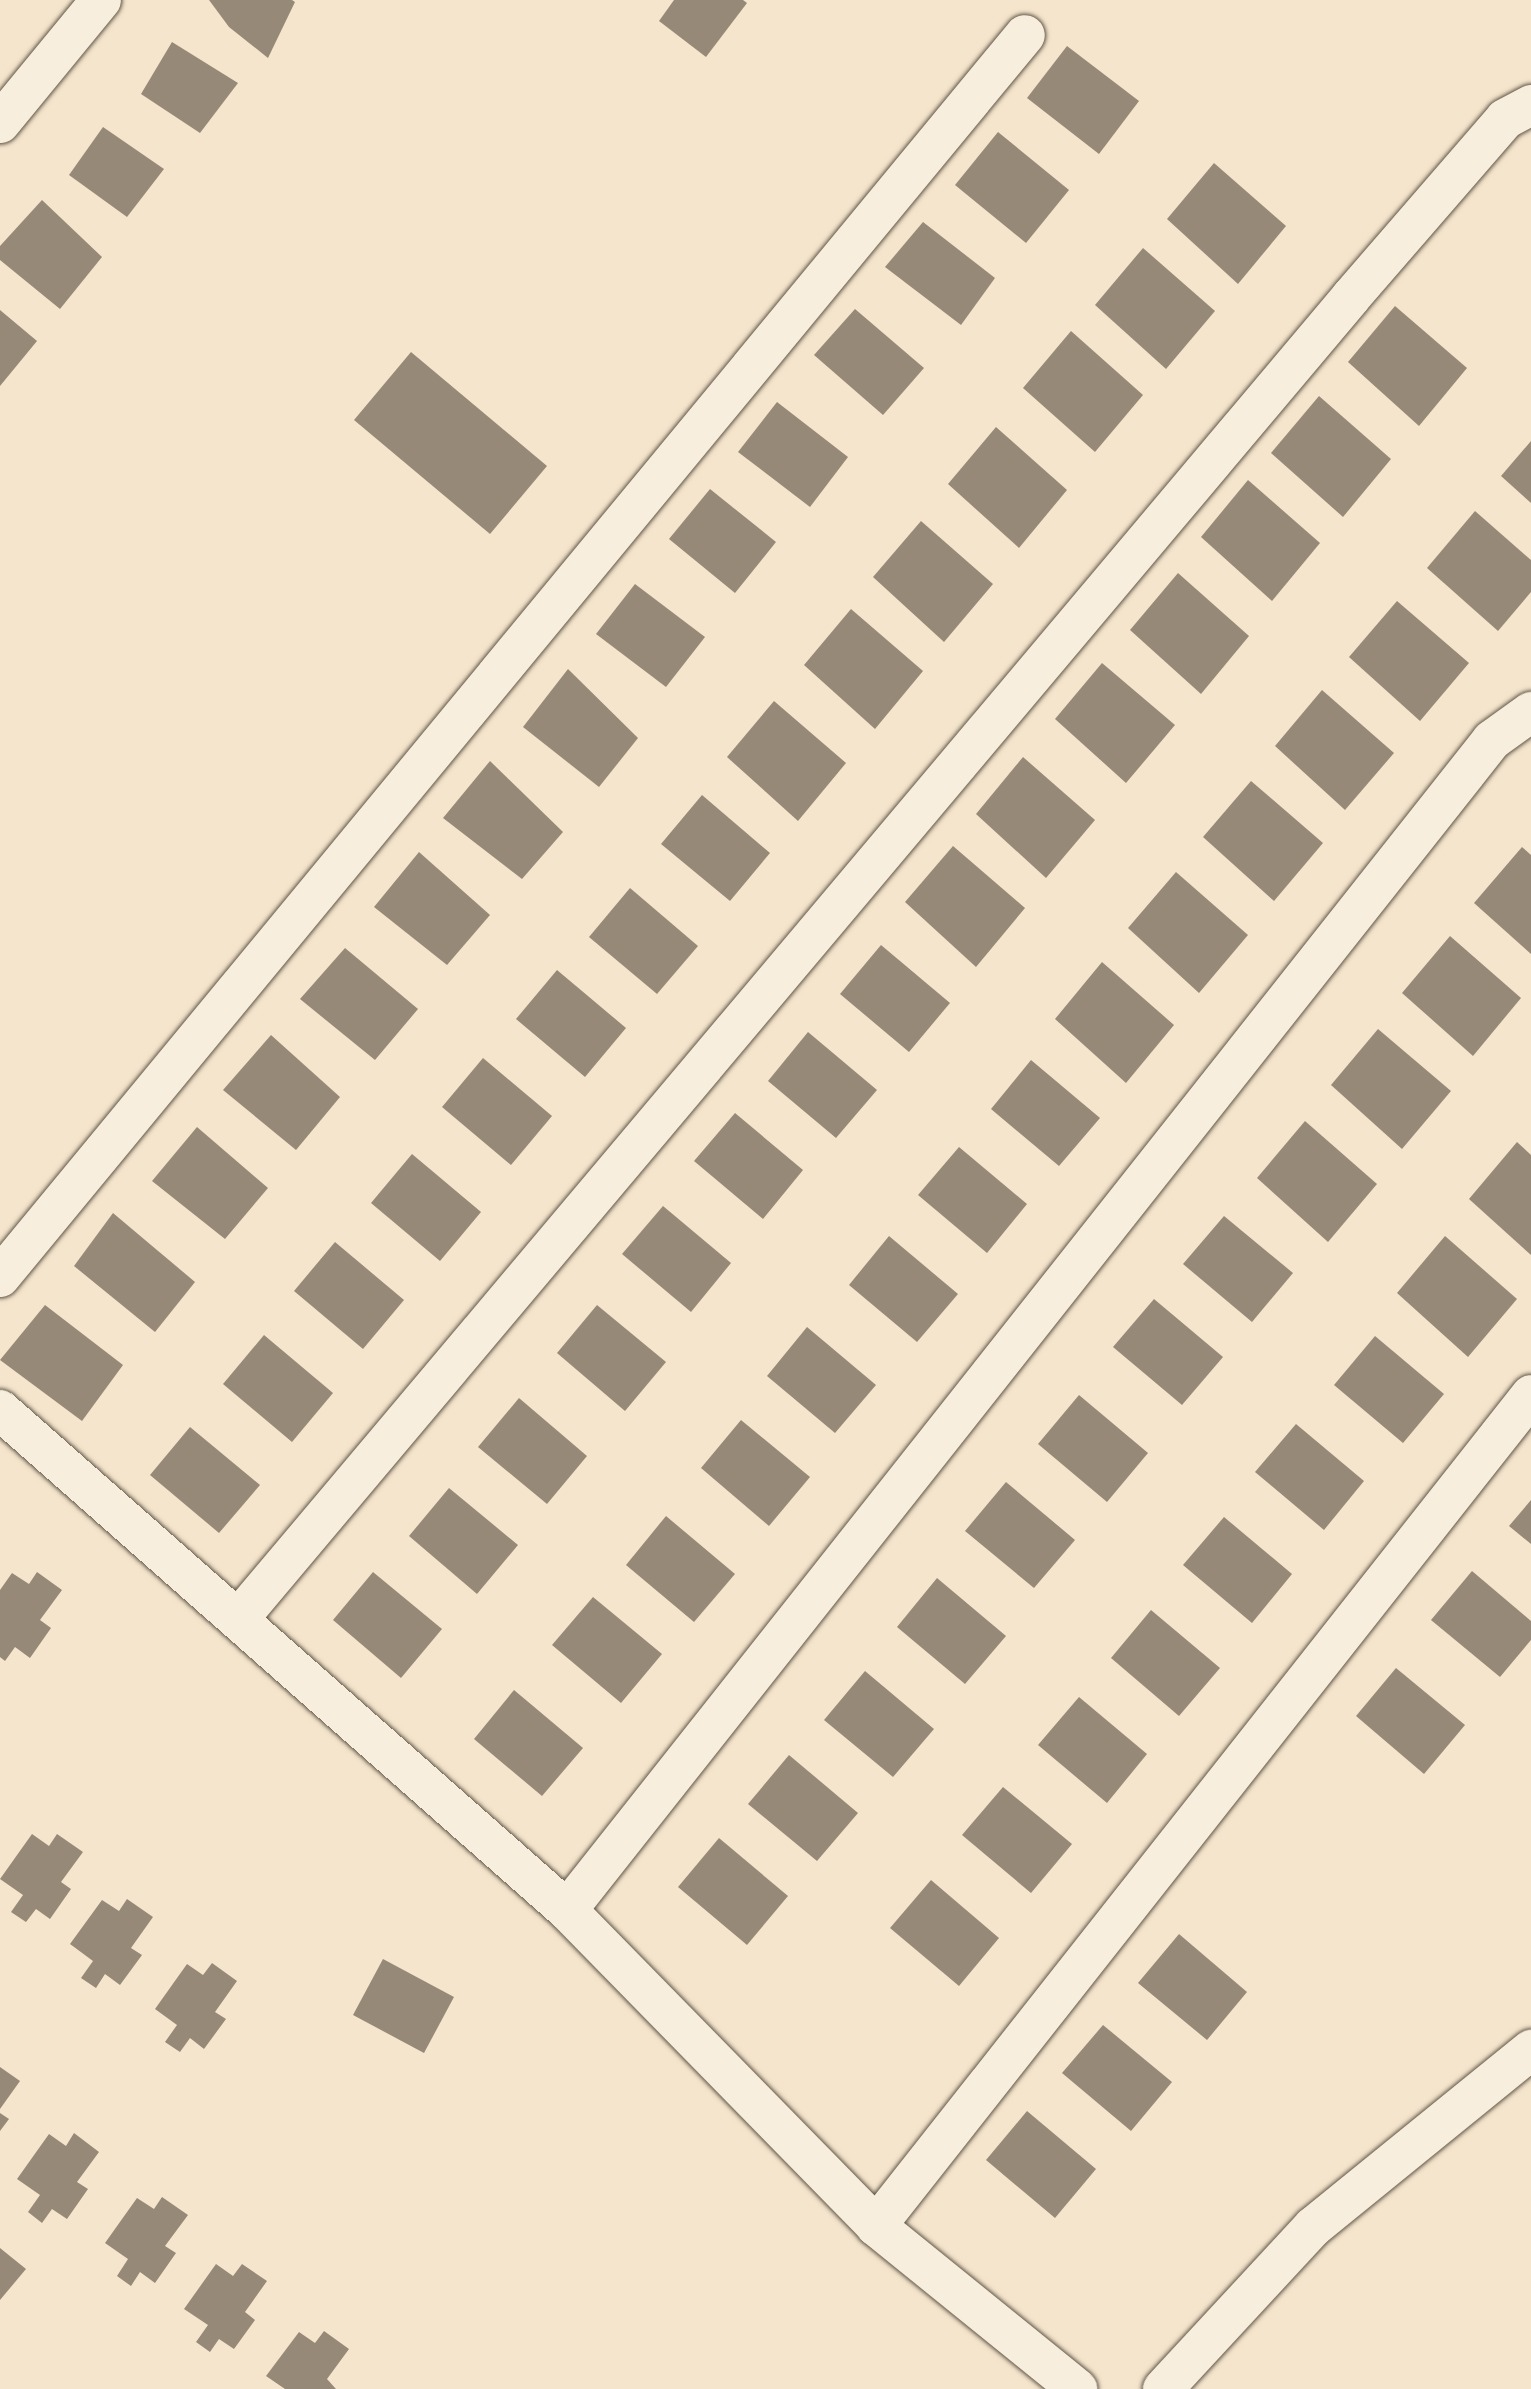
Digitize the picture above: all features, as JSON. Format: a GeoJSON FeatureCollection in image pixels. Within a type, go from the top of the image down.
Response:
{"type":"FeatureCollection","features":[{"type":"Feature","properties":{"kind":"street"},"geometry":{"type":"LineString","coordinates":[[0,123],[101,0]]}},
{"type":"Feature","properties":{"kind":"street"},"geometry":{"type":"LineString","coordinates":[[0,1277],[1025,35]]}},
{"type":"Feature","properties":{"kind":"street"},"geometry":{"type":"LineString","coordinates":[[240,1617],[1361,285],[1505,119],[1531,105]]}},
{"type":"Feature","properties":{"kind":"street"},"geometry":{"type":"LineString","coordinates":[[567,1910],[1492,740],[1531,712]]}},
{"type":"Feature","properties":{"kind":"street"},"geometry":{"type":"LineString","coordinates":[[876,2226],[1531,1395]]}},
{"type":"Feature","properties":{"kind":"street"},"geometry":{"type":"LineString","coordinates":[[0,1410],[240,1617],[567,1910],[876,2226],[1071,2388]]}},
{"type":"Feature","properties":{"kind":"street"},"geometry":{"type":"LineString","coordinates":[[1163,2389],[1313,2227],[1531,2050]]}},
{"type":"Feature","properties":{"kind":"building"},"geometry":{"type":"Polygon","coordinates":[[[209,0],[295,2],[268,58],[229,27],[209,0]]]}},
{"type":"Feature","properties":{"kind":"building"},"geometry":{"type":"Polygon","coordinates":[[[674,0],[743,0],[747,3],[706,57],[659,21],[674,0]]]}},
{"type":"Feature","properties":{"kind":"building"},"geometry":{"type":"Polygon","coordinates":[[[172,42],[238,83],[200,133],[141,94],[172,42]]]}},
{"type":"Feature","properties":{"kind":"building"},"geometry":{"type":"Polygon","coordinates":[[[1067,46],[1139,101],[1099,154],[1027,98],[1067,46]]]}},
{"type":"Feature","properties":{"kind":"building"},"geometry":{"type":"Polygon","coordinates":[[[103,127],[164,169],[127,217],[69,175],[103,127]]]}},
{"type":"Feature","properties":{"kind":"building"},"geometry":{"type":"Polygon","coordinates":[[[998,132],[1069,190],[1026,243],[955,185],[998,132]]]}},
{"type":"Feature","properties":{"kind":"building"},"geometry":{"type":"Polygon","coordinates":[[[1214,163],[1286,226],[1238,284],[1167,219],[1214,163]]]}},
{"type":"Feature","properties":{"kind":"building"},"geometry":{"type":"Polygon","coordinates":[[[42,200],[102,257],[60,309],[0,260],[0,246],[42,200]]]}},
{"type":"Feature","properties":{"kind":"building"},"geometry":{"type":"Polygon","coordinates":[[[923,222],[995,278],[961,325],[885,267],[923,222]]]}},
{"type":"Feature","properties":{"kind":"building"},"geometry":{"type":"Polygon","coordinates":[[[1143,248],[1215,311],[1166,369],[1095,305],[1143,248]]]}},
{"type":"Feature","properties":{"kind":"building"},"geometry":{"type":"Polygon","coordinates":[[[1395,306],[1467,368],[1419,426],[1348,362],[1395,306]]]}},
{"type":"Feature","properties":{"kind":"building"},"geometry":{"type":"Polygon","coordinates":[[[855,309],[924,368],[883,415],[814,355],[855,309]]]}},
{"type":"Feature","properties":{"kind":"building"},"geometry":{"type":"Polygon","coordinates":[[[0,310],[37,341],[0,386],[0,310]]]}},
{"type":"Feature","properties":{"kind":"building"},"geometry":{"type":"Polygon","coordinates":[[[1071,331],[1143,395],[1095,452],[1023,388],[1071,331]]]}},
{"type":"Feature","properties":{"kind":"building"},"geometry":{"type":"Polygon","coordinates":[[[411,352],[547,466],[490,534],[354,420],[411,352]]]}},
{"type":"Feature","properties":{"kind":"building"},"geometry":{"type":"Polygon","coordinates":[[[1319,396],[1391,459],[1343,517],[1271,453],[1319,396]]]}},
{"type":"Feature","properties":{"kind":"building"},"geometry":{"type":"Polygon","coordinates":[[[777,402],[848,457],[810,507],[738,452],[777,402]]]}},
{"type":"Feature","properties":{"kind":"building"},"geometry":{"type":"Polygon","coordinates":[[[996,427],[1067,490],[1019,548],[948,484],[996,427]]]}},
{"type":"Feature","properties":{"kind":"building"},"geometry":{"type":"Polygon","coordinates":[[[1531,441],[1531,503],[1501,476],[1531,441]]]}},
{"type":"Feature","properties":{"kind":"building"},"geometry":{"type":"Polygon","coordinates":[[[1248,480],[1320,543],[1272,601],[1201,537],[1248,480]]]}},
{"type":"Feature","properties":{"kind":"building"},"geometry":{"type":"Polygon","coordinates":[[[710,489],[776,542],[735,593],[669,539],[710,489]]]}},
{"type":"Feature","properties":{"kind":"building"},"geometry":{"type":"Polygon","coordinates":[[[1475,511],[1531,560],[1531,592],[1498,631],[1427,568],[1475,511]]]}},
{"type":"Feature","properties":{"kind":"building"},"geometry":{"type":"Polygon","coordinates":[[[921,521],[993,584],[944,642],[873,577],[921,521]]]}},
{"type":"Feature","properties":{"kind":"building"},"geometry":{"type":"Polygon","coordinates":[[[1178,573],[1249,636],[1201,694],[1130,630],[1178,573]]]}},
{"type":"Feature","properties":{"kind":"building"},"geometry":{"type":"Polygon","coordinates":[[[635,584],[705,637],[666,687],[596,634],[635,584]]]}},
{"type":"Feature","properties":{"kind":"building"},"geometry":{"type":"Polygon","coordinates":[[[1397,601],[1469,663],[1420,721],[1349,657],[1397,601]]]}},
{"type":"Feature","properties":{"kind":"building"},"geometry":{"type":"Polygon","coordinates":[[[851,609],[923,671],[875,729],[804,665],[851,609]]]}},
{"type":"Feature","properties":{"kind":"building"},"geometry":{"type":"Polygon","coordinates":[[[1102,663],[1175,725],[1126,783],[1055,719],[1102,663]]]}},
{"type":"Feature","properties":{"kind":"building"},"geometry":{"type":"Polygon","coordinates":[[[568,669],[638,738],[599,787],[523,727],[568,669]]]}},
{"type":"Feature","properties":{"kind":"building"},"geometry":{"type":"Polygon","coordinates":[[[1322,690],[1394,753],[1345,810],[1275,746],[1322,690]]]}},
{"type":"Feature","properties":{"kind":"building"},"geometry":{"type":"Polygon","coordinates":[[[774,701],[846,763],[798,821],[727,757],[774,701]]]}},
{"type":"Feature","properties":{"kind":"building"},"geometry":{"type":"Polygon","coordinates":[[[1023,757],[1095,820],[1046,878],[976,814],[1023,757]]]}},
{"type":"Feature","properties":{"kind":"building"},"geometry":{"type":"Polygon","coordinates":[[[490,761],[563,832],[522,879],[443,818],[490,761]]]}},
{"type":"Feature","properties":{"kind":"building"},"geometry":{"type":"Polygon","coordinates":[[[1251,781],[1323,843],[1274,901],[1203,837],[1251,781]]]}},
{"type":"Feature","properties":{"kind":"building"},"geometry":{"type":"Polygon","coordinates":[[[702,795],[770,853],[730,901],[661,844],[702,795]]]}},
{"type":"Feature","properties":{"kind":"building"},"geometry":{"type":"Polygon","coordinates":[[[953,846],[1025,908],[976,967],[905,902],[953,846]]]}},
{"type":"Feature","properties":{"kind":"building"},"geometry":{"type":"Polygon","coordinates":[[[1522,847],[1531,855],[1531,954],[1474,903],[1522,847]]]}},
{"type":"Feature","properties":{"kind":"building"},"geometry":{"type":"Polygon","coordinates":[[[419,852],[490,915],[447,965],[374,907],[419,852]]]}},
{"type":"Feature","properties":{"kind":"building"},"geometry":{"type":"Polygon","coordinates":[[[1176,872],[1248,935],[1199,993],[1128,928],[1176,872]]]}},
{"type":"Feature","properties":{"kind":"building"},"geometry":{"type":"Polygon","coordinates":[[[630,888],[698,946],[657,994],[589,937],[630,888]]]}},
{"type":"Feature","properties":{"kind":"building"},"geometry":{"type":"Polygon","coordinates":[[[1450,936],[1521,998],[1473,1056],[1402,993],[1450,936]]]}},
{"type":"Feature","properties":{"kind":"building"},"geometry":{"type":"Polygon","coordinates":[[[881,945],[950,1003],[909,1052],[840,994],[881,945]]]}},
{"type":"Feature","properties":{"kind":"building"},"geometry":{"type":"Polygon","coordinates":[[[345,948],[418,1009],[375,1060],[300,999],[345,948]]]}},
{"type":"Feature","properties":{"kind":"building"},"geometry":{"type":"Polygon","coordinates":[[[1102,962],[1174,1025],[1126,1083],[1055,1019],[1102,962]]]}},
{"type":"Feature","properties":{"kind":"building"},"geometry":{"type":"Polygon","coordinates":[[[557,970],[626,1028],[585,1077],[516,1019],[557,970]]]}},
{"type":"Feature","properties":{"kind":"building"},"geometry":{"type":"Polygon","coordinates":[[[1378,1029],[1451,1091],[1402,1149],[1331,1085],[1378,1029]]]}},
{"type":"Feature","properties":{"kind":"building"},"geometry":{"type":"Polygon","coordinates":[[[808,1032],[877,1090],[836,1138],[768,1081],[808,1032]]]}},
{"type":"Feature","properties":{"kind":"building"},"geometry":{"type":"Polygon","coordinates":[[[271,1035],[340,1097],[296,1150],[223,1090],[271,1035]]]}},
{"type":"Feature","properties":{"kind":"building"},"geometry":{"type":"Polygon","coordinates":[[[483,1058],[552,1116],[511,1165],[442,1107],[483,1058]]]}},
{"type":"Feature","properties":{"kind":"building"},"geometry":{"type":"Polygon","coordinates":[[[1031,1060],[1100,1118],[1059,1166],[991,1109],[1031,1060]]]}},
{"type":"Feature","properties":{"kind":"building"},"geometry":{"type":"Polygon","coordinates":[[[735,1113],[803,1170],[763,1219],[694,1161],[735,1113]]]}},
{"type":"Feature","properties":{"kind":"building"},"geometry":{"type":"Polygon","coordinates":[[[1305,1121],[1377,1184],[1328,1242],[1257,1178],[1305,1121]]]}},
{"type":"Feature","properties":{"kind":"building"},"geometry":{"type":"Polygon","coordinates":[[[197,1127],[268,1188],[225,1239],[152,1181],[197,1127]]]}},
{"type":"Feature","properties":{"kind":"building"},"geometry":{"type":"Polygon","coordinates":[[[1517,1142],[1531,1155],[1531,1255],[1469,1199],[1517,1142]]]}},
{"type":"Feature","properties":{"kind":"building"},"geometry":{"type":"Polygon","coordinates":[[[959,1147],[1027,1204],[987,1253],[918,1195],[959,1147]]]}},
{"type":"Feature","properties":{"kind":"building"},"geometry":{"type":"Polygon","coordinates":[[[412,1154],[481,1212],[440,1261],[371,1203],[412,1154]]]}},
{"type":"Feature","properties":{"kind":"building"},"geometry":{"type":"Polygon","coordinates":[[[663,1206],[731,1263],[691,1312],[622,1254],[663,1206]]]}},
{"type":"Feature","properties":{"kind":"building"},"geometry":{"type":"Polygon","coordinates":[[[113,1213],[195,1282],[155,1332],[74,1266],[113,1213]]]}},
{"type":"Feature","properties":{"kind":"building"},"geometry":{"type":"Polygon","coordinates":[[[1224,1216],[1293,1273],[1252,1322],[1183,1264],[1224,1216]]]}},
{"type":"Feature","properties":{"kind":"building"},"geometry":{"type":"Polygon","coordinates":[[[889,1236],[958,1294],[917,1342],[849,1285],[889,1236]]]}},
{"type":"Feature","properties":{"kind":"building"},"geometry":{"type":"Polygon","coordinates":[[[1445,1236],[1517,1299],[1468,1357],[1397,1293],[1445,1236]]]}},
{"type":"Feature","properties":{"kind":"building"},"geometry":{"type":"Polygon","coordinates":[[[335,1242],[404,1300],[363,1349],[294,1291],[335,1242]]]}},
{"type":"Feature","properties":{"kind":"building"},"geometry":{"type":"Polygon","coordinates":[[[1154,1299],[1223,1357],[1182,1405],[1113,1347],[1154,1299]]]}},
{"type":"Feature","properties":{"kind":"building"},"geometry":{"type":"Polygon","coordinates":[[[45,1305],[123,1365],[82,1421],[0,1360],[45,1305]]]}},
{"type":"Feature","properties":{"kind":"building"},"geometry":{"type":"Polygon","coordinates":[[[597,1305],[666,1362],[625,1411],[557,1353],[597,1305]]]}},
{"type":"Feature","properties":{"kind":"building"},"geometry":{"type":"Polygon","coordinates":[[[807,1327],[876,1385],[835,1433],[767,1376],[807,1327]]]}},
{"type":"Feature","properties":{"kind":"building"},"geometry":{"type":"Polygon","coordinates":[[[264,1335],[333,1393],[292,1442],[223,1384],[264,1335]]]}},
{"type":"Feature","properties":{"kind":"building"},"geometry":{"type":"Polygon","coordinates":[[[1375,1336],[1444,1394],[1403,1443],[1334,1385],[1375,1336]]]}},
{"type":"Feature","properties":{"kind":"building"},"geometry":{"type":"Polygon","coordinates":[[[1079,1395],[1148,1453],[1107,1502],[1038,1444],[1079,1395]]]}},
{"type":"Feature","properties":{"kind":"building"},"geometry":{"type":"Polygon","coordinates":[[[519,1398],[587,1456],[547,1504],[478,1447],[519,1398]]]}},
{"type":"Feature","properties":{"kind":"building"},"geometry":{"type":"Polygon","coordinates":[[[741,1420],[810,1477],[769,1526],[701,1468],[741,1420]]]}},
{"type":"Feature","properties":{"kind":"building"},"geometry":{"type":"Polygon","coordinates":[[[1296,1424],[1364,1481],[1324,1530],[1255,1472],[1296,1424]]]}},
{"type":"Feature","properties":{"kind":"building"},"geometry":{"type":"Polygon","coordinates":[[[190,1427],[260,1485],[219,1533],[150,1475],[190,1427]]]}},
{"type":"Feature","properties":{"kind":"building"},"geometry":{"type":"Polygon","coordinates":[[[1006,1482],[1075,1540],[1034,1588],[965,1531],[1006,1482]]]}},
{"type":"Feature","properties":{"kind":"building"},"geometry":{"type":"Polygon","coordinates":[[[449,1488],[518,1545],[477,1594],[409,1536],[449,1488]]]}},
{"type":"Feature","properties":{"kind":"building"},"geometry":{"type":"Polygon","coordinates":[[[1531,1500],[1531,1544],[1509,1526],[1531,1500]]]}},
{"type":"Feature","properties":{"kind":"building"},"geometry":{"type":"Polygon","coordinates":[[[666,1516],[735,1574],[694,1622],[626,1565],[666,1516]]]}},
{"type":"Feature","properties":{"kind":"building"},"geometry":{"type":"Polygon","coordinates":[[[1224,1517],[1292,1574],[1252,1623],[1183,1565],[1224,1517]]]}},
{"type":"Feature","properties":{"kind":"building"},"geometry":{"type":"Polygon","coordinates":[[[1472,1571],[1531,1621],[1531,1640],[1500,1677],[1431,1620],[1472,1571]]]}},
{"type":"Feature","properties":{"kind":"building"},"geometry":{"type":"Polygon","coordinates":[[[37,1572],[62,1590],[40,1620],[51,1628],[30,1658],[15,1647],[5,1661],[0,1657],[0,1590],[12,1573],[29,1584],[37,1572]]]}},
{"type":"Feature","properties":{"kind":"building"},"geometry":{"type":"Polygon","coordinates":[[[373,1572],[442,1629],[401,1678],[333,1620],[373,1572]]]}},
{"type":"Feature","properties":{"kind":"building"},"geometry":{"type":"Polygon","coordinates":[[[937,1578],[1006,1636],[965,1684],[897,1627],[937,1578]]]}},
{"type":"Feature","properties":{"kind":"building"},"geometry":{"type":"Polygon","coordinates":[[[593,1597],[662,1654],[621,1703],[552,1645],[593,1597]]]}},
{"type":"Feature","properties":{"kind":"building"},"geometry":{"type":"Polygon","coordinates":[[[1151,1610],[1220,1668],[1179,1716],[1111,1658],[1151,1610]]]}},
{"type":"Feature","properties":{"kind":"building"},"geometry":{"type":"Polygon","coordinates":[[[1396,1668],[1465,1725],[1424,1774],[1356,1716],[1396,1668]]]}},
{"type":"Feature","properties":{"kind":"building"},"geometry":{"type":"Polygon","coordinates":[[[865,1671],[934,1729],[893,1777],[824,1720],[865,1671]]]}},
{"type":"Feature","properties":{"kind":"building"},"geometry":{"type":"Polygon","coordinates":[[[514,1690],[583,1748],[542,1796],[474,1739],[514,1690]]]}},
{"type":"Feature","properties":{"kind":"building"},"geometry":{"type":"Polygon","coordinates":[[[1079,1697],[1147,1754],[1107,1803],[1038,1745],[1079,1697]]]}},
{"type":"Feature","properties":{"kind":"building"},"geometry":{"type":"Polygon","coordinates":[[[789,1755],[858,1813],[817,1861],[748,1804],[789,1755]]]}},
{"type":"Feature","properties":{"kind":"building"},"geometry":{"type":"Polygon","coordinates":[[[1003,1787],[1072,1844],[1031,1893],[962,1835],[1003,1787]]]}},
{"type":"Feature","properties":{"kind":"building"},"geometry":{"type":"Polygon","coordinates":[[[32,1834],[49,1846],[57,1834],[83,1852],[61,1882],[71,1889],[50,1919],[36,1909],[26,1922],[11,1912],[23,1895],[0,1879],[32,1834]]]}},
{"type":"Feature","properties":{"kind":"building"},"geometry":{"type":"Polygon","coordinates":[[[719,1838],[788,1896],[747,1945],[678,1887],[719,1838]]]}},
{"type":"Feature","properties":{"kind":"building"},"geometry":{"type":"Polygon","coordinates":[[[931,1880],[999,1938],[959,1986],[890,1928],[931,1880]]]}},
{"type":"Feature","properties":{"kind":"building"},"geometry":{"type":"Polygon","coordinates":[[[127,1899],[153,1917],[131,1948],[142,1955],[120,1985],[105,1974],[96,1988],[81,1978],[93,1961],[70,1944],[102,1900],[119,1911],[127,1899]]]}},
{"type":"Feature","properties":{"kind":"building"},"geometry":{"type":"Polygon","coordinates":[[[1179,1934],[1247,1992],[1207,2040],[1138,1983],[1179,1934]]]}},
{"type":"Feature","properties":{"kind":"building"},"geometry":{"type":"Polygon","coordinates":[[[383,1959],[454,1997],[424,2053],[353,2015],[383,1959]]]}},
{"type":"Feature","properties":{"kind":"building"},"geometry":{"type":"Polygon","coordinates":[[[212,1963],[237,1981],[215,2012],[226,2019],[204,2049],[190,2038],[180,2052],[165,2042],[177,2025],[155,2009],[187,1964],[203,1975],[212,1963]]]}},
{"type":"Feature","properties":{"kind":"building"},"geometry":{"type":"Polygon","coordinates":[[[1103,2025],[1172,2082],[1131,2131],[1062,2073],[1103,2025]]]}},
{"type":"Feature","properties":{"kind":"building"},"geometry":{"type":"Polygon","coordinates":[[[0,2067],[20,2081],[0,2109],[0,2067]]]}},
{"type":"Feature","properties":{"kind":"building"},"geometry":{"type":"Polygon","coordinates":[[[1027,2111],[1096,2169],[1055,2218],[986,2160],[1027,2111]]]}},
{"type":"Feature","properties":{"kind":"building"},"geometry":{"type":"Polygon","coordinates":[[[0,2113],[9,2119],[0,2131],[0,2113]]]}},
{"type":"Feature","properties":{"kind":"building"},"geometry":{"type":"Polygon","coordinates":[[[74,2133],[99,2152],[77,2182],[88,2189],[67,2219],[52,2209],[42,2223],[28,2212],[40,2195],[17,2179],[49,2134],[66,2146],[74,2133]]]}},
{"type":"Feature","properties":{"kind":"building"},"geometry":{"type":"Polygon","coordinates":[[[162,2197],[188,2215],[165,2246],[176,2253],[155,2283],[140,2272],[131,2286],[117,2276],[128,2259],[105,2243],[137,2198],[154,2209],[162,2197]]]}},
{"type":"Feature","properties":{"kind":"building"},"geometry":{"type":"Polygon","coordinates":[[[0,2248],[26,2269],[0,2300],[0,2248]]]}},
{"type":"Feature","properties":{"kind":"building"},"geometry":{"type":"Polygon","coordinates":[[[216,2264],[233,2276],[242,2264],[267,2281],[245,2312],[255,2320],[234,2349],[219,2339],[210,2352],[196,2342],[208,2325],[184,2309],[216,2264]]]}},
{"type":"Feature","properties":{"kind":"building"},"geometry":{"type":"Polygon","coordinates":[[[324,2331],[349,2349],[327,2379],[336,2389],[285,2389],[266,2376],[299,2332],[315,2343],[324,2331]]]}}]}
